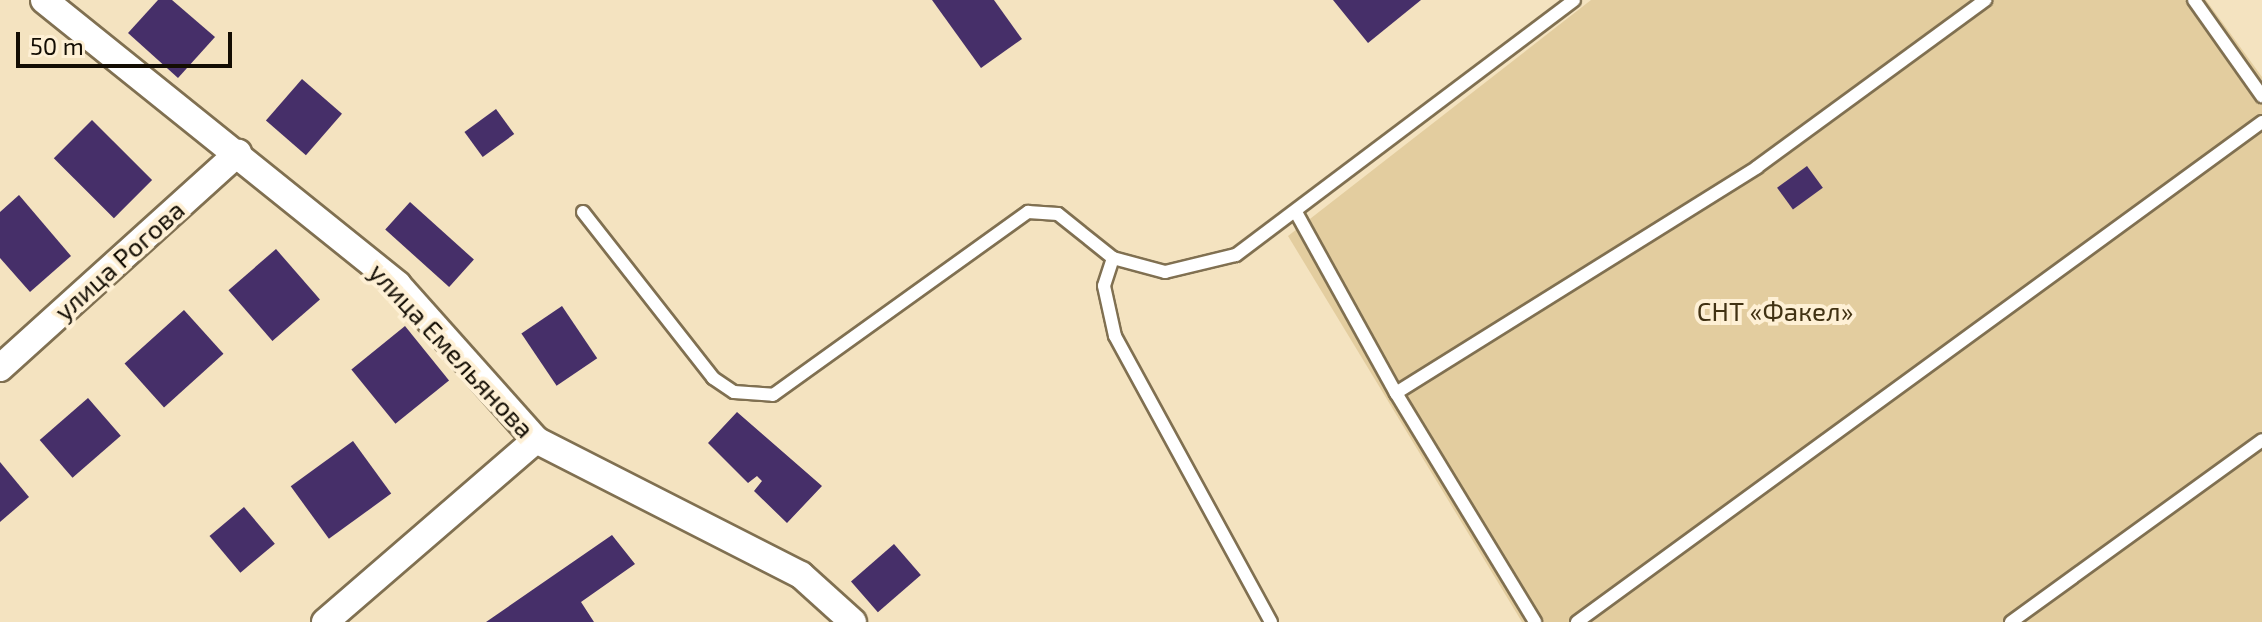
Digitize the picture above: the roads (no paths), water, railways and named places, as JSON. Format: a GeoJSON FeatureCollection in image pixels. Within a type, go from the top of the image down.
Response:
{"type":"FeatureCollection","features":[{"type":"Feature","properties":{"kind":"street","name":"улица Емельянова"},"geometry":{"type":"LineString","coordinates":[[44,0],[238,153],[398,285],[536,440],[801,575],[853,622]]}},
{"type":"Feature","properties":{"kind":"street","name":"улица Рогова"},"geometry":{"type":"LineString","coordinates":[[0,368],[238,153]]}},
{"type":"Feature","properties":{"kind":"street"},"geometry":{"type":"LineString","coordinates":[[325,622],[536,440]]}},
{"type":"Feature","properties":{"kind":"lane"},"geometry":{"type":"LineString","coordinates":[[583,212],[713,378],[734,392],[773,395],[1028,212],[1058,214],[1113,258],[1165,272],[1236,255],[1297,214],[1574,0]]}},
{"type":"Feature","properties":{"kind":"lane"},"geometry":{"type":"LineString","coordinates":[[1396,393],[1757,167],[1985,0]]}},
{"type":"Feature","properties":{"kind":"lane"},"geometry":{"type":"LineString","coordinates":[[2194,0],[2262,96]]}},
{"type":"Feature","properties":{"kind":"lane"},"geometry":{"type":"LineString","coordinates":[[1577,622],[2262,122]]}},
{"type":"Feature","properties":{"kind":"lane"},"geometry":{"type":"LineString","coordinates":[[1297,214],[1396,393],[1535,622]]}},
{"type":"Feature","properties":{"kind":"lane"},"geometry":{"type":"LineString","coordinates":[[1113,258],[1104,286],[1115,336],[1271,622]]}},
{"type":"Feature","properties":{"kind":"lane"},"geometry":{"type":"LineString","coordinates":[[2011,622],[2262,440]]}},
{"type":"Feature","properties":{"kind":"park label","name":"СНТ «Факел»"},"geometry":{"type":"Point","coordinates":[1775,311]}}]}
